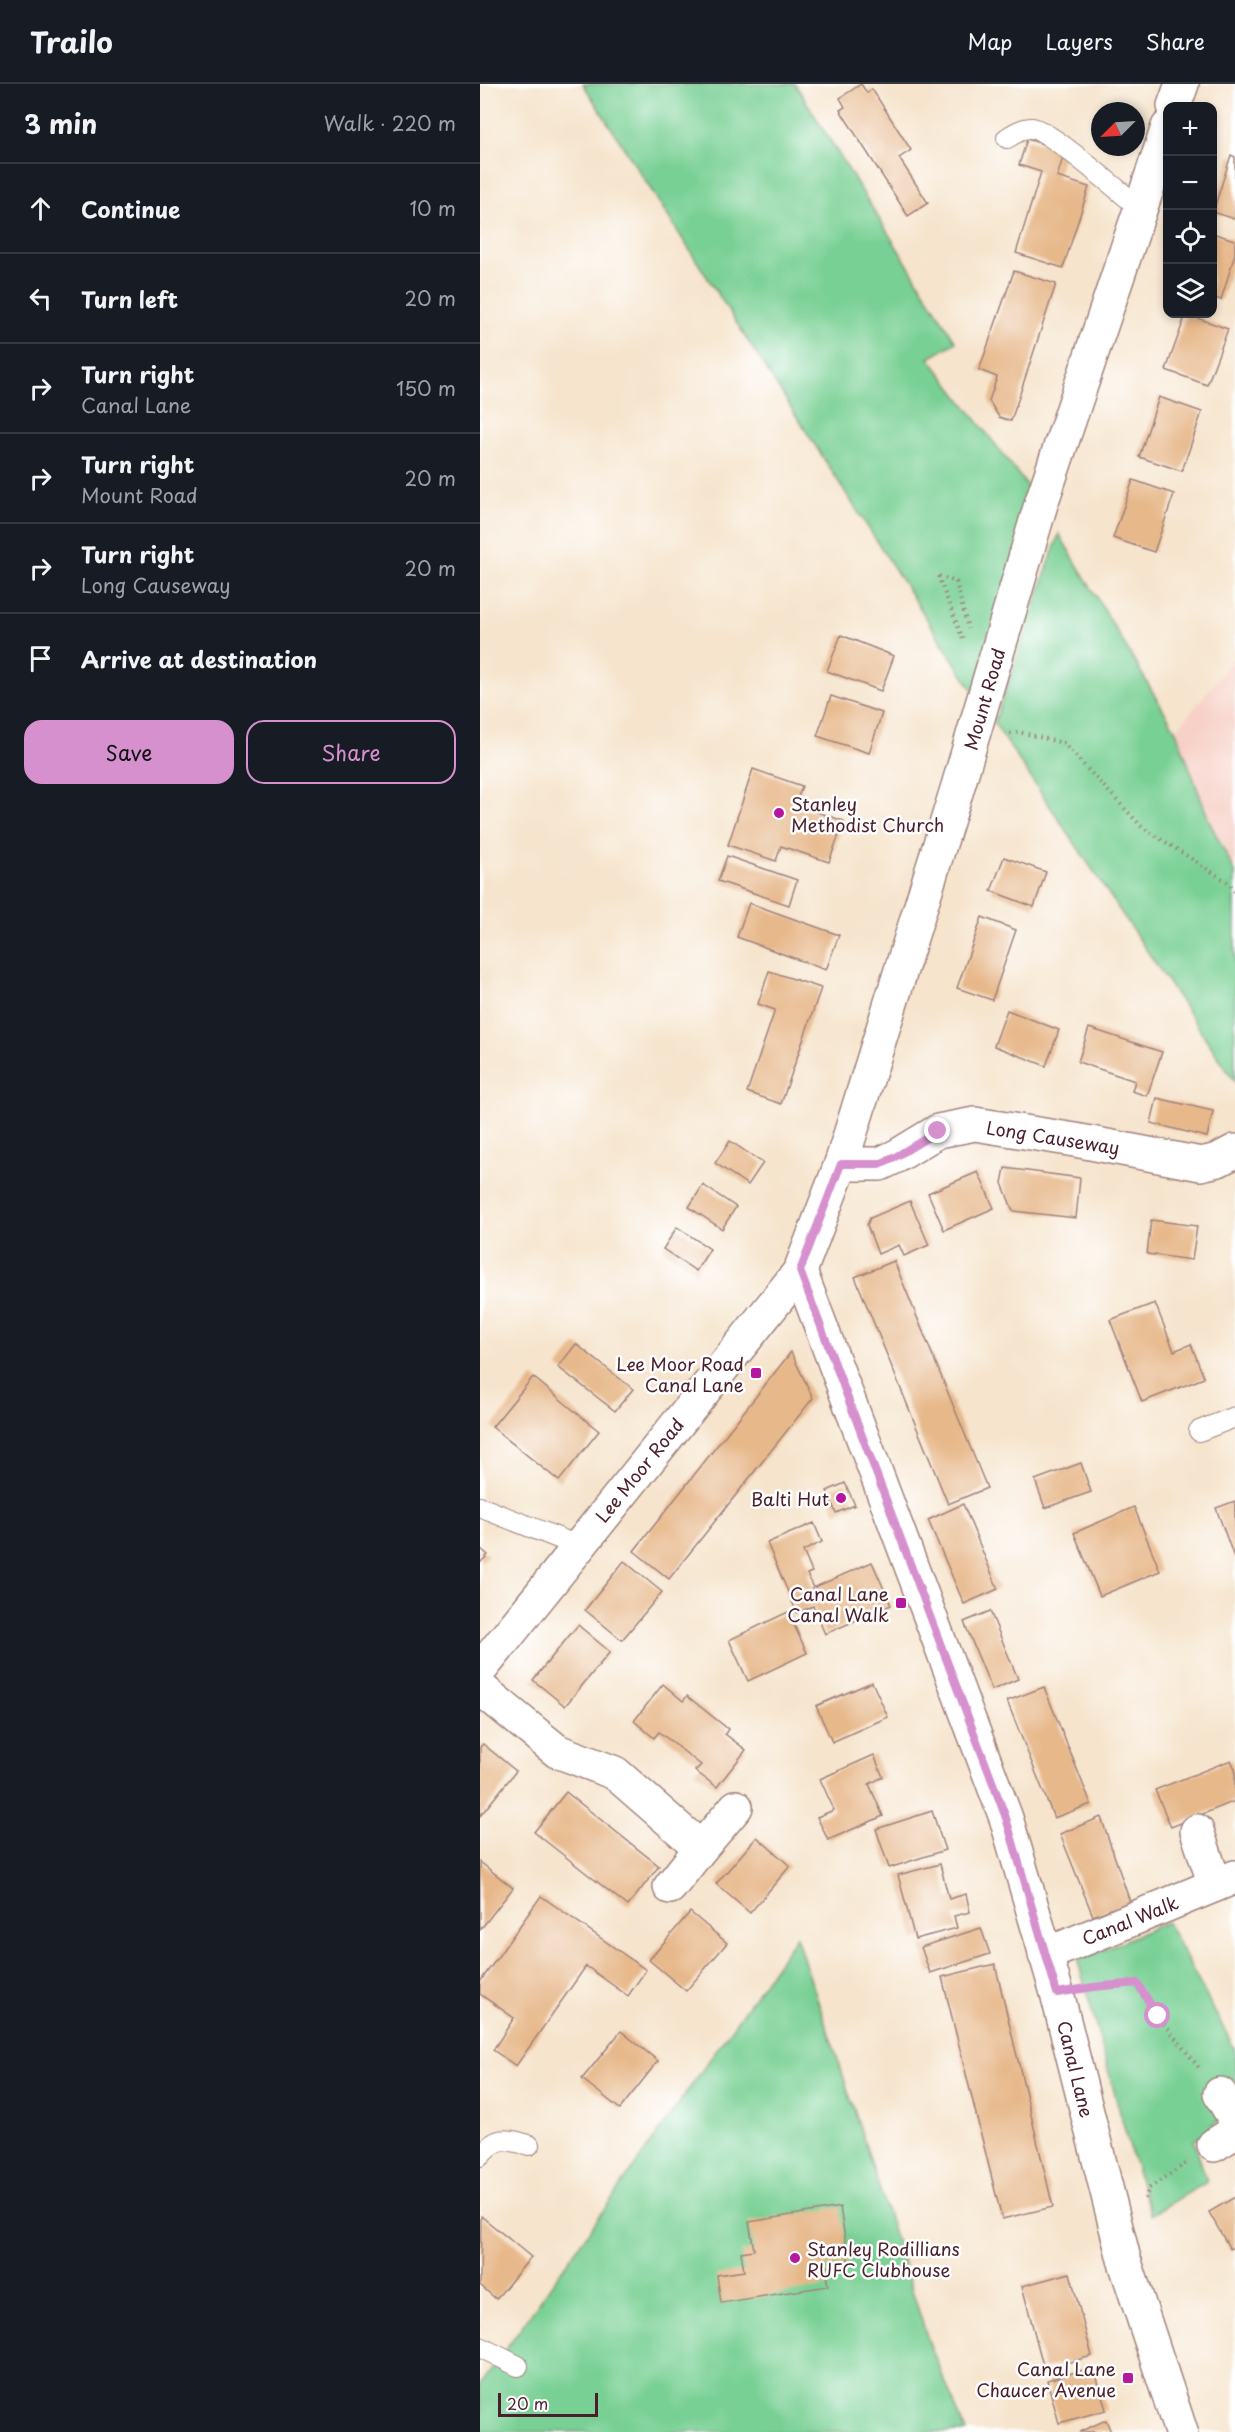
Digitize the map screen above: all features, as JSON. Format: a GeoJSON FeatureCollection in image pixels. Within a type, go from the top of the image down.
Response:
{"type":"FeatureCollection","features":[{"type":"Feature","properties":{"kind":"street"},"geometry":{"type":"LineString","coordinates":[[1175,102],[1182,84]]}},
{"type":"Feature","properties":{"kind":"street","name":"Mount Road"},"geometry":{"type":"LineString","coordinates":[[800,1271],[841,1164],[972,741],[1041,504],[1163,139]]}},
{"type":"Feature","properties":{"kind":"street","name":"Long Causeway"},"geometry":{"type":"LineString","coordinates":[[841,1164],[880,1164],[938,1131],[975,1124],[1201,1164],[1218,1160],[1235,1151]]}},
{"type":"Feature","properties":{"kind":"street","name":"Lee Moor Road"},"geometry":{"type":"LineString","coordinates":[[480,1670],[800,1271]]}},
{"type":"Feature","properties":{"kind":"street","name":"Canal Lane"},"geometry":{"type":"LineString","coordinates":[[800,1271],[1006,1818],[1028,1886],[1057,1993],[1124,2259],[1181,2432]]}},
{"type":"Feature","properties":{"kind":"street"},"geometry":{"type":"LineString","coordinates":[[480,1688],[557,1751],[615,1773],[701,1848]]}},
{"type":"Feature","properties":{"kind":"street"},"geometry":{"type":"LineString","coordinates":[[670,1887],[736,1807]]}},
{"type":"Feature","properties":{"kind":"street","name":"Canal Walk"},"geometry":{"type":"LineString","coordinates":[[1045,1955],[1225,1881],[1197,1832]]}},
{"type":"Feature","properties":{"kind":"lane"},"geometry":{"type":"LineString","coordinates":[[1006,138],[1021,130],[1034,128],[1051,137],[1140,208]]}},
{"type":"Feature","properties":{"kind":"lane"},"geometry":{"type":"LineString","coordinates":[[1199,1431],[1235,1417]]}},
{"type":"Feature","properties":{"kind":"lane"},"geometry":{"type":"LineString","coordinates":[[480,1506],[578,1546]]}},
{"type":"Feature","properties":{"kind":"lane"},"geometry":{"type":"LineString","coordinates":[[480,2156],[490,2144],[502,2139],[529,2145]]}},
{"type":"Feature","properties":{"kind":"lane"},"geometry":{"type":"LineString","coordinates":[[480,2347],[518,2366]]}},
{"type":"Feature","properties":{"kind":"path"},"geometry":{"type":"LineString","coordinates":[[938,576],[956,582],[964,606],[968,629],[968,651],[938,576]]}},
{"type":"Feature","properties":{"kind":"path"},"geometry":{"type":"LineString","coordinates":[[972,741],[1004,733],[1019,732],[1064,743],[1142,826],[1229,883],[1235,892]]}},
{"type":"Feature","properties":{"kind":"path"},"geometry":{"type":"LineString","coordinates":[[1057,1993],[1137,1983],[1158,2016],[1228,2107]]}},
{"type":"Feature","properties":{"kind":"path"},"geometry":{"type":"LineString","coordinates":[[1142,2208],[1149,2188],[1224,2139]]}},
{"type":"Feature","properties":{"kind":"shaded area"},"geometry":{"type":"Polygon","coordinates":[[[1235,657],[1235,872],[1210,823],[1176,731],[1235,657]]]}},
{"type":"Feature","properties":{"kind":"green space"},"geometry":{"type":"Polygon","coordinates":[[[583,84],[795,84],[956,342],[929,358],[1041,504],[982,705],[583,84]]]}},
{"type":"Feature","properties":{"kind":"green space"},"geometry":{"type":"Polygon","coordinates":[[[1059,534],[1176,731],[1210,823],[1235,872],[1235,1082],[994,723],[1059,534]]]}},
{"type":"Feature","properties":{"kind":"green space"},"geometry":{"type":"Polygon","coordinates":[[[1167,1922],[1235,2050],[1235,2107],[1194,2141],[1207,2182],[1151,2215],[1131,2152],[1078,1961],[1167,1922]]]}},
{"type":"Feature","properties":{"kind":"green space"},"geometry":{"type":"Polygon","coordinates":[[[796,1937],[929,2343],[966,2432],[480,2432],[480,2386],[796,1937]]]}},
{"type":"Feature","properties":{"kind":"building"},"geometry":{"type":"Polygon","coordinates":[[[861,84],[867,93],[872,89],[911,150],[899,158],[928,203],[908,216],[840,110],[845,107],[840,98],[861,84]]]}},
{"type":"Feature","properties":{"kind":"building"},"geometry":{"type":"Polygon","coordinates":[[[1027,139],[1065,151],[1057,177],[1089,187],[1063,268],[1016,253],[1041,172],[1019,165],[1027,139]]]}},
{"type":"Feature","properties":{"kind":"building"},"geometry":{"type":"Polygon","coordinates":[[[1231,155],[1235,157],[1235,219],[1217,213],[1217,199],[1231,155]]]}},
{"type":"Feature","properties":{"kind":"building"},"geometry":{"type":"Polygon","coordinates":[[[1217,235],[1235,240],[1235,254],[1221,300],[1217,299],[1217,235]]]}},
{"type":"Feature","properties":{"kind":"building"},"geometry":{"type":"Polygon","coordinates":[[[1014,271],[1056,284],[1011,421],[999,417],[989,401],[997,377],[979,370],[1014,271]]]}},
{"type":"Feature","properties":{"kind":"building"},"geometry":{"type":"Polygon","coordinates":[[[1185,318],[1197,318],[1228,329],[1207,385],[1166,370],[1185,318]]]}},
{"type":"Feature","properties":{"kind":"building"},"geometry":{"type":"Polygon","coordinates":[[[1159,397],[1202,412],[1182,471],[1139,457],[1159,397]]]}},
{"type":"Feature","properties":{"kind":"building"},"geometry":{"type":"Polygon","coordinates":[[[1133,480],[1174,494],[1154,552],[1113,538],[1133,480]]]}},
{"type":"Feature","properties":{"kind":"building"},"geometry":{"type":"Polygon","coordinates":[[[841,635],[894,656],[881,691],[827,671],[841,635]]]}},
{"type":"Feature","properties":{"kind":"building"},"geometry":{"type":"Polygon","coordinates":[[[831,696],[882,713],[869,753],[817,736],[831,696]]]}},
{"type":"Feature","properties":{"kind":"building","name":"Stanley Methodist Church"},"geometry":{"type":"Polygon","coordinates":[[[753,769],[802,786],[795,805],[844,821],[829,862],[781,846],[776,861],[728,845],[753,769]]]}},
{"type":"Feature","properties":{"kind":"building"},"geometry":{"type":"Polygon","coordinates":[[[727,856],[797,880],[789,905],[718,881],[727,856]]]}},
{"type":"Feature","properties":{"kind":"building"},"geometry":{"type":"Polygon","coordinates":[[[1004,857],[1046,872],[1034,907],[991,891],[1004,857]]]}},
{"type":"Feature","properties":{"kind":"building"},"geometry":{"type":"Polygon","coordinates":[[[749,903],[839,935],[826,970],[737,937],[749,903]]]}},
{"type":"Feature","properties":{"kind":"building"},"geometry":{"type":"Polygon","coordinates":[[[982,917],[1016,930],[992,1000],[957,988],[982,917]]]}},
{"type":"Feature","properties":{"kind":"building"},"geometry":{"type":"Polygon","coordinates":[[[769,971],[821,988],[781,1104],[747,1092],[775,1010],[758,1004],[769,971]]]}},
{"type":"Feature","properties":{"kind":"building"},"geometry":{"type":"Polygon","coordinates":[[[1007,1010],[1059,1030],[1046,1066],[994,1046],[1007,1010]]]}},
{"type":"Feature","properties":{"kind":"building"},"geometry":{"type":"Polygon","coordinates":[[[1089,1028],[1162,1052],[1147,1096],[1132,1091],[1135,1081],[1078,1062],[1089,1028]]]}},
{"type":"Feature","properties":{"kind":"building"},"geometry":{"type":"Polygon","coordinates":[[[1157,1098],[1213,1111],[1207,1137],[1151,1123],[1157,1098]]]}},
{"type":"Feature","properties":{"kind":"building"},"geometry":{"type":"Polygon","coordinates":[[[730,1141],[763,1163],[748,1185],[715,1163],[730,1141]]]}},
{"type":"Feature","properties":{"kind":"building"},"geometry":{"type":"Polygon","coordinates":[[[1005,1168],[1080,1178],[1076,1218],[1013,1211],[1002,1183],[1005,1168]]]}},
{"type":"Feature","properties":{"kind":"building"},"geometry":{"type":"Polygon","coordinates":[[[978,1172],[994,1208],[944,1230],[928,1193],[978,1172]]]}},
{"type":"Feature","properties":{"kind":"building"},"geometry":{"type":"Polygon","coordinates":[[[703,1185],[736,1207],[722,1229],[689,1207],[703,1185]]]}},
{"type":"Feature","properties":{"kind":"building"},"geometry":{"type":"Polygon","coordinates":[[[910,1201],[929,1245],[904,1256],[899,1245],[878,1254],[867,1225],[870,1218],[910,1201]]]}},
{"type":"Feature","properties":{"kind":"building"},"geometry":{"type":"Polygon","coordinates":[[[1151,1220],[1197,1226],[1192,1260],[1147,1254],[1151,1220]]]}},
{"type":"Feature","properties":{"kind":"building"},"geometry":{"type":"Polygon","coordinates":[[[677,1227],[710,1249],[696,1271],[663,1249],[677,1227]]]}},
{"type":"Feature","properties":{"kind":"building"},"geometry":{"type":"Polygon","coordinates":[[[894,1261],[987,1488],[948,1504],[855,1277],[894,1261]]]}},
{"type":"Feature","properties":{"kind":"building"},"geometry":{"type":"Polygon","coordinates":[[[1155,1303],[1174,1351],[1191,1344],[1204,1378],[1142,1402],[1110,1320],[1155,1303]]]}},
{"type":"Feature","properties":{"kind":"building"},"geometry":{"type":"Polygon","coordinates":[[[576,1344],[633,1389],[615,1411],[558,1367],[576,1344]]]}},
{"type":"Feature","properties":{"kind":"building"},"geometry":{"type":"Polygon","coordinates":[[[791,1352],[813,1398],[669,1579],[634,1551],[791,1352]]]}},
{"type":"Feature","properties":{"kind":"building"},"geometry":{"type":"Polygon","coordinates":[[[533,1377],[599,1431],[559,1481],[492,1427],[533,1377]]]}},
{"type":"Feature","properties":{"kind":"building"},"geometry":{"type":"Polygon","coordinates":[[[1081,1463],[1091,1492],[1045,1508],[1035,1480],[1081,1463]]]}},
{"type":"Feature","properties":{"kind":"building","name":"Balti Hut"},"geometry":{"type":"Polygon","coordinates":[[[845,1483],[855,1505],[836,1513],[827,1491],[845,1483]]]}},
{"type":"Feature","properties":{"kind":"building"},"geometry":{"type":"Polygon","coordinates":[[[1235,1501],[1235,1560],[1216,1508],[1235,1501]]]}},
{"type":"Feature","properties":{"kind":"building"},"geometry":{"type":"Polygon","coordinates":[[[963,1504],[998,1589],[964,1604],[928,1520],[963,1504]]]}},
{"type":"Feature","properties":{"kind":"building"},"geometry":{"type":"Polygon","coordinates":[[[1134,1507],[1160,1571],[1100,1596],[1074,1533],[1134,1507]]]}},
{"type":"Feature","properties":{"kind":"building"},"geometry":{"type":"Polygon","coordinates":[[[814,1523],[822,1542],[803,1551],[812,1572],[807,1574],[813,1588],[872,1562],[891,1605],[825,1634],[813,1606],[797,1613],[767,1543],[814,1523]]]}},
{"type":"Feature","properties":{"kind":"building"},"geometry":{"type":"Polygon","coordinates":[[[480,1548],[488,1555],[480,1563],[480,1548]]]}},
{"type":"Feature","properties":{"kind":"building"},"geometry":{"type":"Polygon","coordinates":[[[624,1561],[662,1592],[622,1640],[585,1610],[624,1561]]]}},
{"type":"Feature","properties":{"kind":"building"},"geometry":{"type":"Polygon","coordinates":[[[990,1611],[1018,1679],[992,1690],[964,1622],[990,1611]]]}},
{"type":"Feature","properties":{"kind":"building"},"geometry":{"type":"Polygon","coordinates":[[[788,1612],[807,1653],[748,1681],[729,1640],[788,1612]]]}},
{"type":"Feature","properties":{"kind":"building"},"geometry":{"type":"Polygon","coordinates":[[[578,1625],[610,1652],[565,1706],[533,1680],[578,1625]]]}},
{"type":"Feature","properties":{"kind":"building"},"geometry":{"type":"Polygon","coordinates":[[[872,1682],[888,1717],[832,1742],[816,1706],[872,1682]]]}},
{"type":"Feature","properties":{"kind":"building"},"geometry":{"type":"Polygon","coordinates":[[[663,1684],[683,1701],[687,1696],[728,1729],[725,1734],[746,1750],[717,1787],[695,1771],[701,1765],[659,1732],[654,1738],[634,1721],[663,1684]]]}},
{"type":"Feature","properties":{"kind":"building"},"geometry":{"type":"Polygon","coordinates":[[[1044,1687],[1091,1804],[1054,1818],[1007,1701],[1044,1687]]]}},
{"type":"Feature","properties":{"kind":"building"},"geometry":{"type":"Polygon","coordinates":[[[483,1744],[516,1771],[480,1816],[480,1747],[483,1744]]]}},
{"type":"Feature","properties":{"kind":"building"},"geometry":{"type":"Polygon","coordinates":[[[874,1755],[883,1777],[869,1784],[883,1816],[828,1840],[817,1817],[834,1810],[820,1779],[874,1755]]]}},
{"type":"Feature","properties":{"kind":"building"},"geometry":{"type":"Polygon","coordinates":[[[1231,1760],[1235,1769],[1235,1801],[1171,1827],[1155,1790],[1231,1760]]]}},
{"type":"Feature","properties":{"kind":"building"},"geometry":{"type":"Polygon","coordinates":[[[566,1792],[659,1866],[628,1906],[534,1832],[566,1792]]]}},
{"type":"Feature","properties":{"kind":"building"},"geometry":{"type":"Polygon","coordinates":[[[932,1811],[945,1850],[889,1868],[876,1829],[932,1811]]]}},
{"type":"Feature","properties":{"kind":"building"},"geometry":{"type":"Polygon","coordinates":[[[1101,1817],[1130,1902],[1093,1916],[1060,1834],[1101,1817]]]}},
{"type":"Feature","properties":{"kind":"building"},"geometry":{"type":"Polygon","coordinates":[[[757,1837],[790,1866],[750,1913],[716,1884],[757,1837]]]}},
{"type":"Feature","properties":{"kind":"building"},"geometry":{"type":"Polygon","coordinates":[[[480,1862],[513,1888],[480,1930],[480,1862]]]}},
{"type":"Feature","properties":{"kind":"building"},"geometry":{"type":"Polygon","coordinates":[[[940,1864],[949,1899],[966,1894],[970,1912],[954,1916],[957,1928],[915,1939],[898,1875],[940,1864]]]}},
{"type":"Feature","properties":{"kind":"building"},"geometry":{"type":"Polygon","coordinates":[[[541,1896],[646,1970],[628,1996],[586,1966],[516,2066],[493,2050],[514,2018],[480,1994],[480,1982],[541,1896]]]}},
{"type":"Feature","properties":{"kind":"building"},"geometry":{"type":"Polygon","coordinates":[[[690,1912],[727,1943],[686,1991],[649,1960],[690,1912]]]}},
{"type":"Feature","properties":{"kind":"building"},"geometry":{"type":"Polygon","coordinates":[[[981,1928],[990,1954],[930,1973],[921,1947],[981,1928]]]}},
{"type":"Feature","properties":{"kind":"building"},"geometry":{"type":"Polygon","coordinates":[[[995,1964],[1053,2207],[1002,2219],[942,1977],[995,1964]]]}},
{"type":"Feature","properties":{"kind":"building"},"geometry":{"type":"Polygon","coordinates":[[[621,2031],[658,2061],[620,2109],[582,2079],[621,2031]]]}},
{"type":"Feature","properties":{"kind":"building"},"geometry":{"type":"Polygon","coordinates":[[[1235,2197],[1235,2246],[1230,2249],[1209,2212],[1235,2197]]]}},
{"type":"Feature","properties":{"kind":"building","name":"Stanley Rodillians RUFC Clubhouse"},"geometry":{"type":"Polygon","coordinates":[[[840,2207],[849,2264],[825,2267],[828,2286],[721,2303],[717,2275],[744,2271],[741,2252],[754,2250],[749,2222],[840,2207]]]}},
{"type":"Feature","properties":{"kind":"building"},"geometry":{"type":"Polygon","coordinates":[[[481,2216],[531,2257],[496,2299],[480,2285],[481,2216]]]}},
{"type":"Feature","properties":{"kind":"building"},"geometry":{"type":"Polygon","coordinates":[[[1070,2273],[1092,2356],[1044,2369],[1022,2286],[1070,2273]]]}},
{"type":"Feature","properties":{"kind":"building"},"geometry":{"type":"Polygon","coordinates":[[[1094,2367],[1106,2410],[1059,2423],[1047,2380],[1094,2367]]]}},
{"type":"Feature","properties":{"kind":"building"},"geometry":{"type":"Polygon","coordinates":[[[1106,2420],[1111,2432],[1079,2432],[1106,2420]]]}},
{"type":"Feature","properties":{"kind":"place","name":"Stanley Methodist Church"},"geometry":{"type":"Point","coordinates":[779,813]}},
{"type":"Feature","properties":{"kind":"place","name":"Lee Moor Road Canal Lane"},"geometry":{"type":"Point","coordinates":[756,1373]}},
{"type":"Feature","properties":{"kind":"place","name":"Balti Hut"},"geometry":{"type":"Point","coordinates":[841,1498]}},
{"type":"Feature","properties":{"kind":"place","name":"Canal Lane Canal Walk"},"geometry":{"type":"Point","coordinates":[901,1603]}},
{"type":"Feature","properties":{"kind":"place","name":"Stanley Rodillians RUFC Clubhouse"},"geometry":{"type":"Point","coordinates":[795,2258]}},
{"type":"Feature","properties":{"kind":"place","name":"Canal Lane Chaucer Avenue"},"geometry":{"type":"Point","coordinates":[1128,2378]}},
{"type":"Feature","properties":{"kind":"route"},"geometry":{"type":"LineString","coordinates":[[938,1131],[880,1164],[841,1164],[800,1271],[1006,1818],[1028,1886],[1057,1993],[1137,1983],[1158,2016]]}}]}
